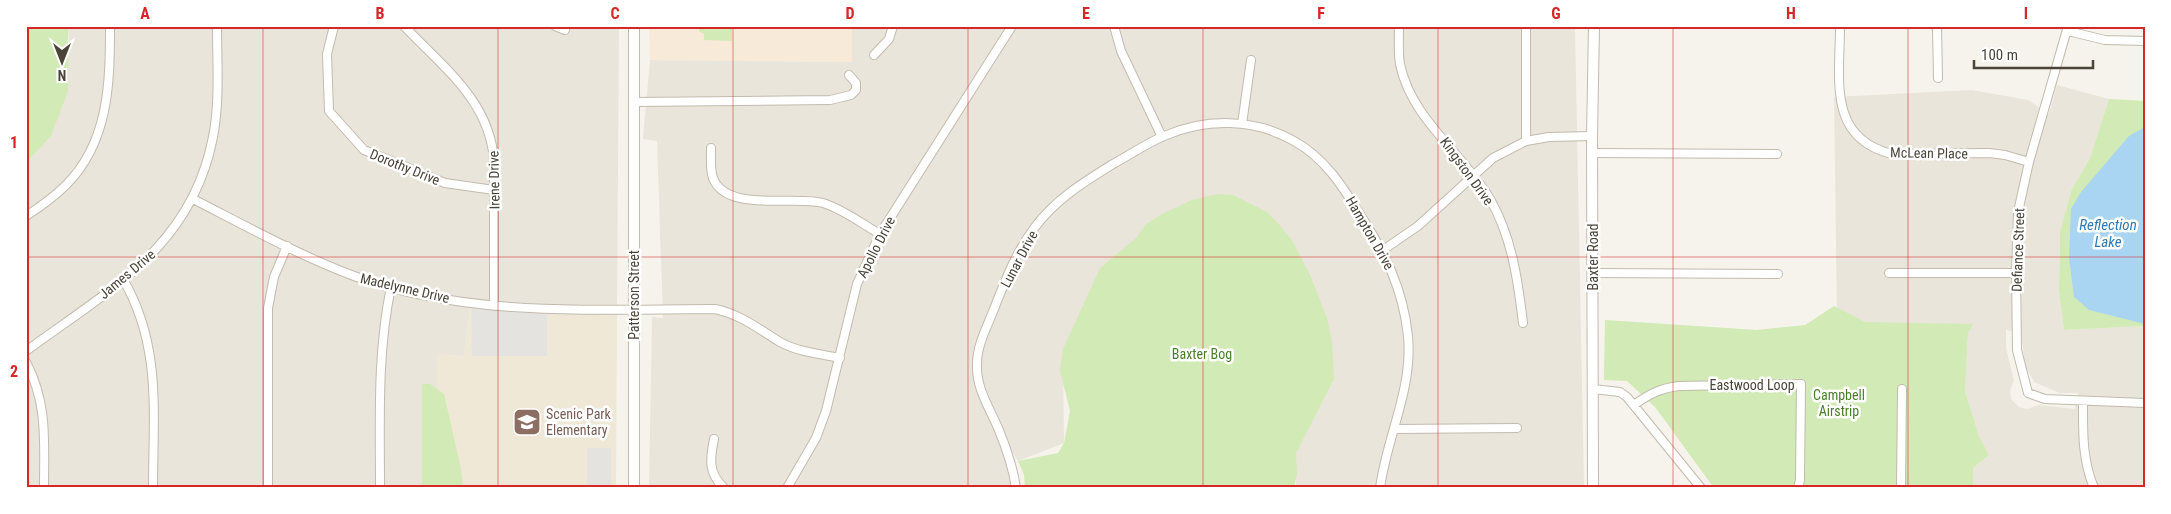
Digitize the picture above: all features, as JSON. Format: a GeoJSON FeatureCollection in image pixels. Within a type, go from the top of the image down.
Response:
{"type":"FeatureCollection","features":[{"type":"Feature","properties":{"kind":"street"},"geometry":{"type":"LineString","coordinates":[[26,216],[67,184],[96,142],[109,90],[110,26]]}},
{"type":"Feature","properties":{"kind":"street","name":"James Drive"},"geometry":{"type":"LineString","coordinates":[[26,351],[123,280],[148,259],[179,222],[193,198],[208,162],[217,105],[218,26]]}},
{"type":"Feature","properties":{"kind":"street","name":"Dorothy Drive"},"geometry":{"type":"LineString","coordinates":[[334,26],[327,54],[329,112],[364,150],[444,183],[494,190]]}},
{"type":"Feature","properties":{"kind":"street","name":"Irene Drive"},"geometry":{"type":"LineString","coordinates":[[404,26],[457,80],[480,110],[488,127],[494,146],[494,306]]}},
{"type":"Feature","properties":{"kind":"street"},"geometry":{"type":"LineString","coordinates":[[555,26],[565,30]]}},
{"type":"Feature","properties":{"kind":"street","name":"Patterson Street"},"geometry":{"type":"LineString","coordinates":[[634,26],[634,488]]}},
{"type":"Feature","properties":{"kind":"street"},"geometry":{"type":"LineString","coordinates":[[874,55],[889,38],[894,26]]}},
{"type":"Feature","properties":{"kind":"street","name":"Apollo Drive"},"geometry":{"type":"LineString","coordinates":[[787,488],[816,438],[826,411],[857,284],[880,234],[1012,26]]}},
{"type":"Feature","properties":{"kind":"street"},"geometry":{"type":"LineString","coordinates":[[1114,26],[1121,51],[1162,136]]}},
{"type":"Feature","properties":{"kind":"street","name":"Kingston Drive"},"geometry":{"type":"LineString","coordinates":[[1399,26],[1400,63],[1414,102],[1489,199],[1504,231],[1512,253],[1523,323]]}},
{"type":"Feature","properties":{"kind":"street"},"geometry":{"type":"LineString","coordinates":[[1526,26],[1526,141]]}},
{"type":"Feature","properties":{"kind":"street","name":"Baxter Road"},"geometry":{"type":"LineString","coordinates":[[1593,488],[1592,136],[1594,26]]}},
{"type":"Feature","properties":{"kind":"street","name":"McLean Place"},"geometry":{"type":"LineString","coordinates":[[1840,26],[1840,89],[1843,114],[1851,130],[1863,143],[1876,150],[1892,154],[1989,153],[2005,154],[2029,162]]}},
{"type":"Feature","properties":{"kind":"street"},"geometry":{"type":"LineString","coordinates":[[1937,26],[1938,78]]}},
{"type":"Feature","properties":{"kind":"street"},"geometry":{"type":"LineString","coordinates":[[2068,29],[2105,40],[2145,41]]}},
{"type":"Feature","properties":{"kind":"street","name":"Defiance Street"},"geometry":{"type":"LineString","coordinates":[[2068,29],[2029,162],[2018,212],[2016,273],[2017,350],[2028,393],[2045,399],[2082,402]]}},
{"type":"Feature","properties":{"kind":"street"},"geometry":{"type":"LineString","coordinates":[[1242,124],[1251,60]]}},
{"type":"Feature","properties":{"kind":"street"},"geometry":{"type":"LineString","coordinates":[[634,102],[830,100],[851,95],[856,90],[856,83],[849,75]]}},
{"type":"Feature","properties":{"kind":"street","name":"Lunar Drive"},"geometry":{"type":"LineString","coordinates":[[1016,488],[1007,451],[978,384],[977,364],[980,345],[1011,266],[1034,228],[1063,198],[1083,182],[1162,136],[1190,126],[1214,123],[1242,124]]}},
{"type":"Feature","properties":{"kind":"street","name":"Hampton Drive"},"geometry":{"type":"LineString","coordinates":[[1242,124],[1264,128],[1294,141],[1322,161],[1341,185],[1383,250],[1396,280],[1404,310],[1408,339],[1408,364],[1404,391],[1380,488]]}},
{"type":"Feature","properties":{"kind":"street"},"geometry":{"type":"LineString","coordinates":[[1383,250],[1418,226],[1450,198],[1472,175],[1493,158],[1526,141],[1549,137],[1592,136]]}},
{"type":"Feature","properties":{"kind":"street"},"geometry":{"type":"LineString","coordinates":[[710,148],[713,178],[718,187],[737,198],[756,201],[810,201],[824,203],[880,234]]}},
{"type":"Feature","properties":{"kind":"street"},"geometry":{"type":"LineString","coordinates":[[1593,154],[1777,154]]}},
{"type":"Feature","properties":{"kind":"street","name":"Madelynne Drive"},"geometry":{"type":"LineString","coordinates":[[193,198],[286,246],[355,276],[423,295],[494,306],[715,309],[730,312],[762,328],[780,342],[800,350],[840,358]]}},
{"type":"Feature","properties":{"kind":"street"},"geometry":{"type":"LineString","coordinates":[[268,488],[268,308],[274,277],[286,246]]}},
{"type":"Feature","properties":{"kind":"street"},"geometry":{"type":"LineString","coordinates":[[1593,272],[1778,274]]}},
{"type":"Feature","properties":{"kind":"street"},"geometry":{"type":"LineString","coordinates":[[1889,273],[2016,273]]}},
{"type":"Feature","properties":{"kind":"street"},"geometry":{"type":"LineString","coordinates":[[123,280],[131,293],[143,323],[151,353],[153,384],[153,488]]}},
{"type":"Feature","properties":{"kind":"street"},"geometry":{"type":"LineString","coordinates":[[380,488],[380,356],[383,322],[391,287]]}},
{"type":"Feature","properties":{"kind":"street"},"geometry":{"type":"LineString","coordinates":[[26,362],[36,381],[44,421],[44,488]]}},
{"type":"Feature","properties":{"kind":"street","name":"Eastwood Loop"},"geometry":{"type":"LineString","coordinates":[[1634,405],[1650,393],[1664,388],[1679,386],[1801,384],[1800,480],[1798,488]]}},
{"type":"Feature","properties":{"kind":"street"},"geometry":{"type":"LineString","coordinates":[[1901,488],[1902,389]]}},
{"type":"Feature","properties":{"kind":"street"},"geometry":{"type":"LineString","coordinates":[[1593,390],[1620,392],[1634,405],[1701,488]]}},
{"type":"Feature","properties":{"kind":"street"},"geometry":{"type":"LineString","coordinates":[[2094,488],[2087,470],[2083,447],[2082,402],[2128,401],[2145,403]]}},
{"type":"Feature","properties":{"kind":"street"},"geometry":{"type":"LineString","coordinates":[[1394,429],[1517,428]]}},
{"type":"Feature","properties":{"kind":"street"},"geometry":{"type":"LineString","coordinates":[[714,439],[710,458],[711,470],[716,480],[724,488]]}},
{"type":"Feature","properties":{"kind":"shaded area"},"geometry":{"type":"Polygon","coordinates":[[[68,26],[619,26],[617,316],[470,308],[464,356],[439,355],[435,488],[26,488],[26,163],[51,136],[69,45],[68,26]]]}},
{"type":"Feature","properties":{"kind":"shaded area"},"geometry":{"type":"Polygon","coordinates":[[[649,26],[852,26],[852,62],[650,60],[649,26]]]}},
{"type":"Feature","properties":{"kind":"shaded area"},"geometry":{"type":"Polygon","coordinates":[[[852,26],[1575,26],[1584,488],[1296,488],[1296,453],[1063,349],[1064,443],[1018,461],[993,420],[1015,478],[1015,488],[649,488],[652,317],[663,318],[657,141],[643,139],[650,60],[851,62],[852,26]]]}},
{"type":"Feature","properties":{"kind":"shaded area"},"geometry":{"type":"Polygon","coordinates":[[[2057,85],[2109,99],[2090,158],[2071,191],[2060,232],[2059,291],[2064,330],[2145,326],[2145,488],[1973,488],[1973,468],[1989,455],[1979,436],[1965,391],[1968,333],[1839,329],[1837,319],[1834,97],[1972,90],[2028,100],[2049,114],[2057,85]],[[2006,330],[2006,348],[2014,381],[2010,390],[2011,399],[2019,407],[2027,409],[2039,405],[2075,409],[2078,393],[2060,393],[2034,382],[2025,365],[2021,333],[2006,330]]]}},
{"type":"Feature","properties":{"kind":"shaded area","name":"Scenic Park Elementary"},"geometry":{"type":"Polygon","coordinates":[[[470,308],[617,316],[616,488],[435,488],[438,354],[464,356],[470,308]]]}},
{"type":"Feature","properties":{"kind":"shaded area"},"geometry":{"type":"Polygon","coordinates":[[[471,309],[547,314],[547,356],[472,356],[471,309]]]}},
{"type":"Feature","properties":{"kind":"shaded area"},"geometry":{"type":"Polygon","coordinates":[[[587,448],[611,448],[611,488],[587,488],[587,448]]]}},
{"type":"Feature","properties":{"kind":"green space"},"geometry":{"type":"Polygon","coordinates":[[[26,26],[68,26],[68,91],[51,136],[26,163],[26,26]]]}},
{"type":"Feature","properties":{"kind":"green space"},"geometry":{"type":"Polygon","coordinates":[[[699,26],[732,26],[732,41],[704,40],[704,34],[699,31],[699,26]]]}},
{"type":"Feature","properties":{"kind":"green space","name":"Reflection Lake"},"geometry":{"type":"Polygon","coordinates":[[[2109,99],[2145,101],[2145,326],[2064,330],[2059,291],[2060,232],[2071,191],[2090,158],[2109,99]]]}},
{"type":"Feature","properties":{"kind":"green space","name":"Baxter Bog"},"geometry":{"type":"Polygon","coordinates":[[[1218,194],[1233,195],[1267,212],[1277,222],[1292,240],[1310,275],[1327,318],[1332,342],[1334,379],[1296,453],[1297,474],[1294,488],[1025,488],[1024,475],[1018,461],[1058,453],[1064,443],[1070,411],[1060,371],[1063,349],[1100,268],[1136,238],[1146,224],[1192,200],[1218,194]]]}},
{"type":"Feature","properties":{"kind":"green space","name":"Campbell Airstrip"},"geometry":{"type":"Polygon","coordinates":[[[1834,306],[1865,322],[1973,324],[1968,333],[1965,391],[1979,436],[1989,455],[1973,468],[1973,488],[1714,488],[1655,407],[1627,381],[1604,380],[1605,320],[1757,330],[1805,325],[1834,306]]]}},
{"type":"Feature","properties":{"kind":"green space"},"geometry":{"type":"Polygon","coordinates":[[[422,384],[430,384],[444,394],[461,469],[463,488],[422,488],[422,384]]]}},
{"type":"Feature","properties":{"kind":"water","name":"Reflection Lake"},"geometry":{"type":"Polygon","coordinates":[[[2145,127],[2145,324],[2089,310],[2074,297],[2069,258],[2071,209],[2081,192],[2129,136],[2145,127]]]}},
{"type":"Feature","properties":{"kind":"place","name":"Scenic Park Elementary"},"geometry":{"type":"Point","coordinates":[527,422]}}]}
